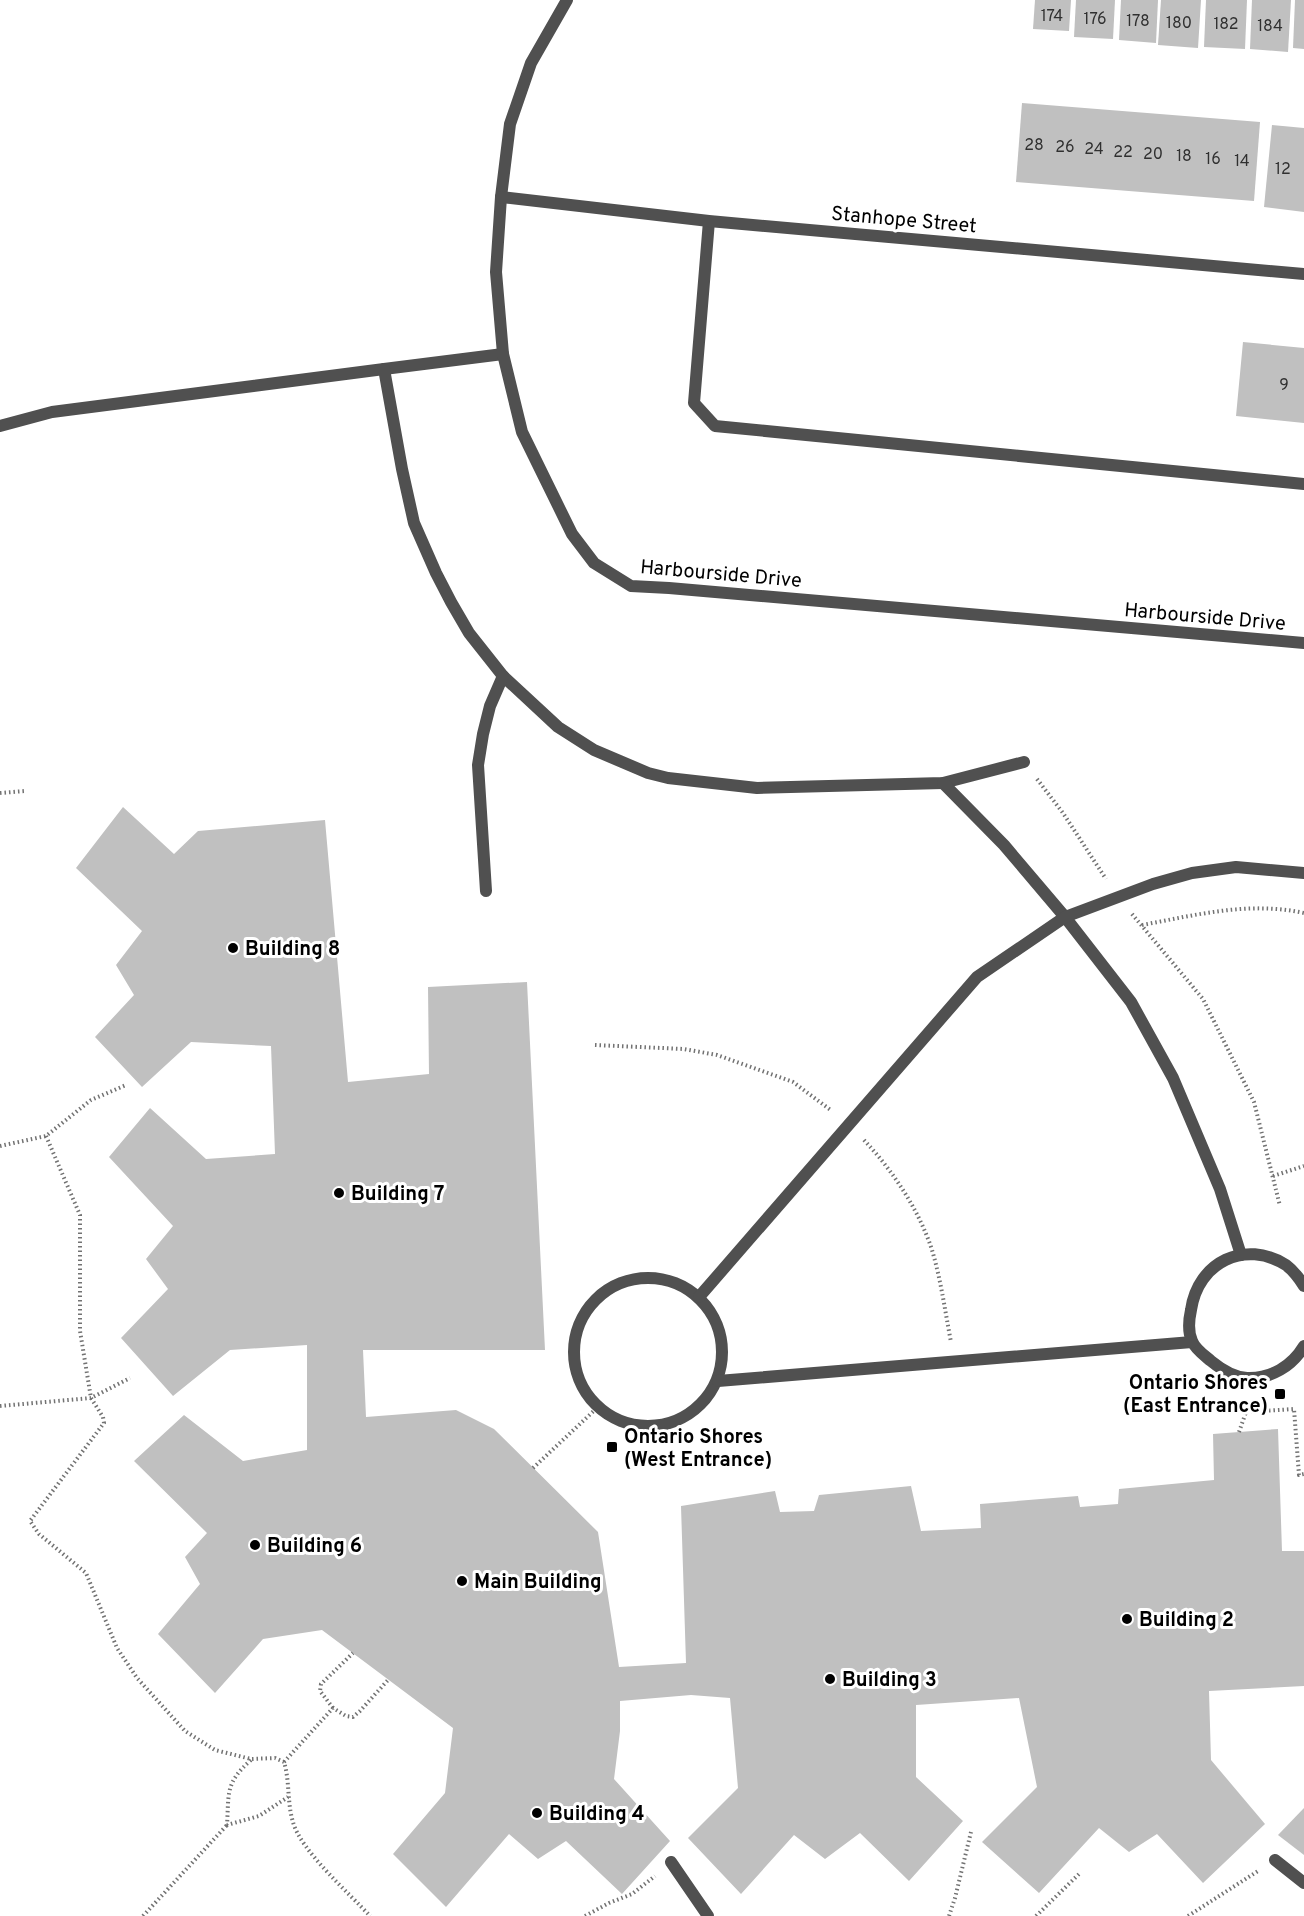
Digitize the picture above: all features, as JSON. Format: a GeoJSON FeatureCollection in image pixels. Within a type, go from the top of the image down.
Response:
{"type":"FeatureCollection","features":[{"type":"Feature","properties":{"kind":"street","name":"Harbourside Drive"},"geometry":{"type":"LineString","coordinates":[[567,0],[531,63],[510,124],[501,197],[496,272],[503,354],[522,432],[572,534],[594,562],[631,586],[1304,643]]}},
{"type":"Feature","properties":{"kind":"street","name":"Stanhope Street"},"geometry":{"type":"LineString","coordinates":[[501,197],[709,221],[1304,274]]}},
{"type":"Feature","properties":{"kind":"street"},"geometry":{"type":"LineString","coordinates":[[709,221],[693,403],[715,426],[1304,484]]}},
{"type":"Feature","properties":{"kind":"street"},"geometry":{"type":"LineString","coordinates":[[0,426],[52,412],[503,354]]}},
{"type":"Feature","properties":{"kind":"street"},"geometry":{"type":"LineString","coordinates":[[384,369],[414,523],[451,602],[470,633],[503,676],[558,727],[594,750],[639,769],[668,778],[757,788],[943,783],[1024,762]]}},
{"type":"Feature","properties":{"kind":"street"},"geometry":{"type":"LineString","coordinates":[[486,891],[478,765],[490,706],[503,676]]}},
{"type":"Feature","properties":{"kind":"street"},"geometry":{"type":"LineString","coordinates":[[943,783],[1004,845],[1065,916],[1131,1002],[1173,1078],[1220,1189],[1241,1255]]}},
{"type":"Feature","properties":{"kind":"street"},"geometry":{"type":"LineString","coordinates":[[699,1297],[977,977],[1065,916],[1192,873],[1236,867],[1304,873]]}},
{"type":"Feature","properties":{"kind":"street"},"geometry":{"type":"LineString","coordinates":[[1304,1286],[1295,1273],[1267,1256],[1241,1255],[1221,1262],[1204,1275],[1193,1293],[1189,1322],[1192,1342],[1202,1354],[1224,1372],[1245,1378],[1261,1377],[1281,1370],[1298,1357],[1304,1346]]}},
{"type":"Feature","properties":{"kind":"street"},"geometry":{"type":"LineString","coordinates":[[637,1278],[663,1279],[687,1288],[699,1297],[710,1312],[720,1335],[722,1361],[718,1381],[702,1403],[681,1419],[667,1424],[641,1426],[616,1419],[598,1407],[582,1387],[574,1362],[574,1342],[582,1317],[596,1298],[618,1284],[637,1278]]}},
{"type":"Feature","properties":{"kind":"street"},"geometry":{"type":"LineString","coordinates":[[718,1381],[1192,1342]]}},
{"type":"Feature","properties":{"kind":"street"},"geometry":{"type":"LineString","coordinates":[[1275,1860],[1304,1883]]}},
{"type":"Feature","properties":{"kind":"street"},"geometry":{"type":"LineString","coordinates":[[671,1862],[708,1916]]}},
{"type":"Feature","properties":{"kind":"path"},"geometry":{"type":"LineString","coordinates":[[1024,762],[1063,813],[1118,897],[1203,999],[1254,1102],[1280,1206]]}},
{"type":"Feature","properties":{"kind":"path"},"geometry":{"type":"LineString","coordinates":[[0,794],[25,791]]}},
{"type":"Feature","properties":{"kind":"path"},"geometry":{"type":"LineString","coordinates":[[1142,925],[1226,909],[1279,908],[1304,913]]}},
{"type":"Feature","properties":{"kind":"path"},"geometry":{"type":"LineString","coordinates":[[0,1146],[46,1136],[91,1100],[126,1085]]}},
{"type":"Feature","properties":{"kind":"path"},"geometry":{"type":"LineString","coordinates":[[46,1136],[80,1215],[80,1331],[91,1398],[103,1417],[104,1423],[30,1521],[39,1533],[86,1573],[117,1648],[137,1678],[185,1731],[215,1750],[251,1759],[275,1758],[284,1762]]}},
{"type":"Feature","properties":{"kind":"path"},"geometry":{"type":"LineString","coordinates":[[1274,1176],[1304,1166]]}},
{"type":"Feature","properties":{"kind":"path"},"geometry":{"type":"LineString","coordinates":[[0,1406],[91,1398],[130,1378]]}},
{"type":"Feature","properties":{"kind":"path"},"geometry":{"type":"LineString","coordinates":[[1239,1432],[1246,1412],[1245,1378]]}},
{"type":"Feature","properties":{"kind":"path"},"geometry":{"type":"LineString","coordinates":[[533,1468],[598,1407]]}},
{"type":"Feature","properties":{"kind":"path"},"geometry":{"type":"LineString","coordinates":[[1246,1412],[1294,1409],[1299,1475],[1304,1474]]}},
{"type":"Feature","properties":{"kind":"path"},"geometry":{"type":"LineString","coordinates":[[352,1653],[321,1684],[320,1691],[333,1708],[346,1716],[353,1717],[388,1680]]}},
{"type":"Feature","properties":{"kind":"path"},"geometry":{"type":"LineString","coordinates":[[284,1762],[333,1708]]}},
{"type":"Feature","properties":{"kind":"path"},"geometry":{"type":"LineString","coordinates":[[227,1825],[231,1782],[251,1759]]}},
{"type":"Feature","properties":{"kind":"path"},"geometry":{"type":"LineString","coordinates":[[284,1762],[293,1824],[306,1848],[370,1916]]}},
{"type":"Feature","properties":{"kind":"path"},"geometry":{"type":"LineString","coordinates":[[143,1916],[227,1825],[259,1816],[289,1796]]}},
{"type":"Feature","properties":{"kind":"path"},"geometry":{"type":"LineString","coordinates":[[949,1916],[971,1832]]}},
{"type":"Feature","properties":{"kind":"path"},"geometry":{"type":"LineString","coordinates":[[1188,1916],[1275,1860]]}},
{"type":"Feature","properties":{"kind":"path"},"geometry":{"type":"LineString","coordinates":[[585,1916],[632,1894],[671,1862]]}},
{"type":"Feature","properties":{"kind":"path"},"geometry":{"type":"LineString","coordinates":[[1036,1916],[1079,1874]]}},
{"type":"Feature","properties":{"kind":"building"},"geometry":{"type":"Polygon","coordinates":[[[1035,0],[1071,0],[1069,31],[1033,29],[1035,0]]]}},
{"type":"Feature","properties":{"kind":"building"},"geometry":{"type":"Polygon","coordinates":[[[1076,0],[1115,0],[1113,39],[1074,37],[1076,0]]]}},
{"type":"Feature","properties":{"kind":"building"},"geometry":{"type":"Polygon","coordinates":[[[1121,0],[1158,0],[1156,43],[1119,40],[1121,0]]]}},
{"type":"Feature","properties":{"kind":"building"},"geometry":{"type":"Polygon","coordinates":[[[1161,0],[1201,0],[1198,48],[1158,45],[1161,0]]]}},
{"type":"Feature","properties":{"kind":"building"},"geometry":{"type":"Polygon","coordinates":[[[1206,0],[1247,0],[1245,49],[1204,47],[1206,0]]]}},
{"type":"Feature","properties":{"kind":"building"},"geometry":{"type":"Polygon","coordinates":[[[1252,0],[1291,0],[1288,52],[1250,49],[1252,0]]]}},
{"type":"Feature","properties":{"kind":"building"},"geometry":{"type":"Polygon","coordinates":[[[1295,0],[1304,0],[1304,49],[1293,48],[1295,0]]]}},
{"type":"Feature","properties":{"kind":"building"},"geometry":{"type":"Polygon","coordinates":[[[1022,103],[1260,122],[1254,201],[1016,182],[1022,103]]]}},
{"type":"Feature","properties":{"kind":"building"},"geometry":{"type":"Polygon","coordinates":[[[1272,125],[1304,128],[1304,212],[1264,207],[1272,125]]]}},
{"type":"Feature","properties":{"kind":"building"},"geometry":{"type":"Polygon","coordinates":[[[1243,342],[1304,348],[1304,423],[1236,416],[1243,342]]]}},
{"type":"Feature","properties":{"kind":"building"},"geometry":{"type":"Polygon","coordinates":[[[123,807],[174,854],[198,831],[325,820],[348,1082],[429,1074],[428,987],[527,982],[545,1350],[363,1350],[366,1417],[456,1410],[494,1429],[598,1532],[619,1667],[686,1663],[681,1506],[775,1491],[780,1512],[814,1511],[819,1495],[911,1486],[921,1531],[981,1528],[980,1504],[1078,1496],[1080,1507],[1118,1504],[1119,1489],[1214,1480],[1213,1434],[1278,1429],[1282,1551],[1304,1551],[1304,1686],[1209,1691],[1211,1760],[1265,1824],[1203,1883],[1157,1834],[1129,1852],[1099,1828],[1039,1893],[982,1842],[1037,1787],[1019,1698],[916,1705],[916,1777],[963,1821],[909,1881],[860,1833],[825,1859],[794,1835],[741,1894],[688,1838],[738,1788],[730,1698],[691,1695],[620,1701],[620,1731],[614,1779],[670,1841],[622,1894],[566,1841],[538,1859],[509,1834],[446,1907],[393,1854],[445,1793],[453,1728],[322,1630],[263,1639],[215,1693],[158,1634],[200,1584],[185,1557],[207,1533],[134,1461],[184,1415],[243,1461],[307,1450],[307,1345],[230,1350],[173,1396],[121,1338],[168,1289],[146,1259],[173,1226],[109,1157],[150,1108],[206,1159],[275,1154],[271,1046],[191,1042],[142,1087],[95,1037],[134,995],[116,965],[142,931],[76,868],[123,807]]]}},
{"type":"Feature","properties":{"kind":"building"},"geometry":{"type":"Polygon","coordinates":[[[1304,1808],[1304,1855],[1278,1835],[1304,1808]]]}},
{"type":"Feature","properties":{"kind":"place","name":"Building 8"},"geometry":{"type":"Point","coordinates":[233,948]}},
{"type":"Feature","properties":{"kind":"place","name":"Building 7"},"geometry":{"type":"Point","coordinates":[339,1193]}},
{"type":"Feature","properties":{"kind":"place","name":"Ontario Shores (East Entrance)"},"geometry":{"type":"Point","coordinates":[1280,1394]}},
{"type":"Feature","properties":{"kind":"place","name":"Ontario Shores (West Entrance)"},"geometry":{"type":"Point","coordinates":[612,1447]}},
{"type":"Feature","properties":{"kind":"place","name":"Building 6"},"geometry":{"type":"Point","coordinates":[255,1545]}},
{"type":"Feature","properties":{"kind":"place","name":"Main Building"},"geometry":{"type":"Point","coordinates":[462,1581]}},
{"type":"Feature","properties":{"kind":"place","name":"Building 2"},"geometry":{"type":"Point","coordinates":[1127,1619]}},
{"type":"Feature","properties":{"kind":"place","name":"Building 3"},"geometry":{"type":"Point","coordinates":[830,1679]}},
{"type":"Feature","properties":{"kind":"place","name":"Building 4"},"geometry":{"type":"Point","coordinates":[537,1813]}}]}
